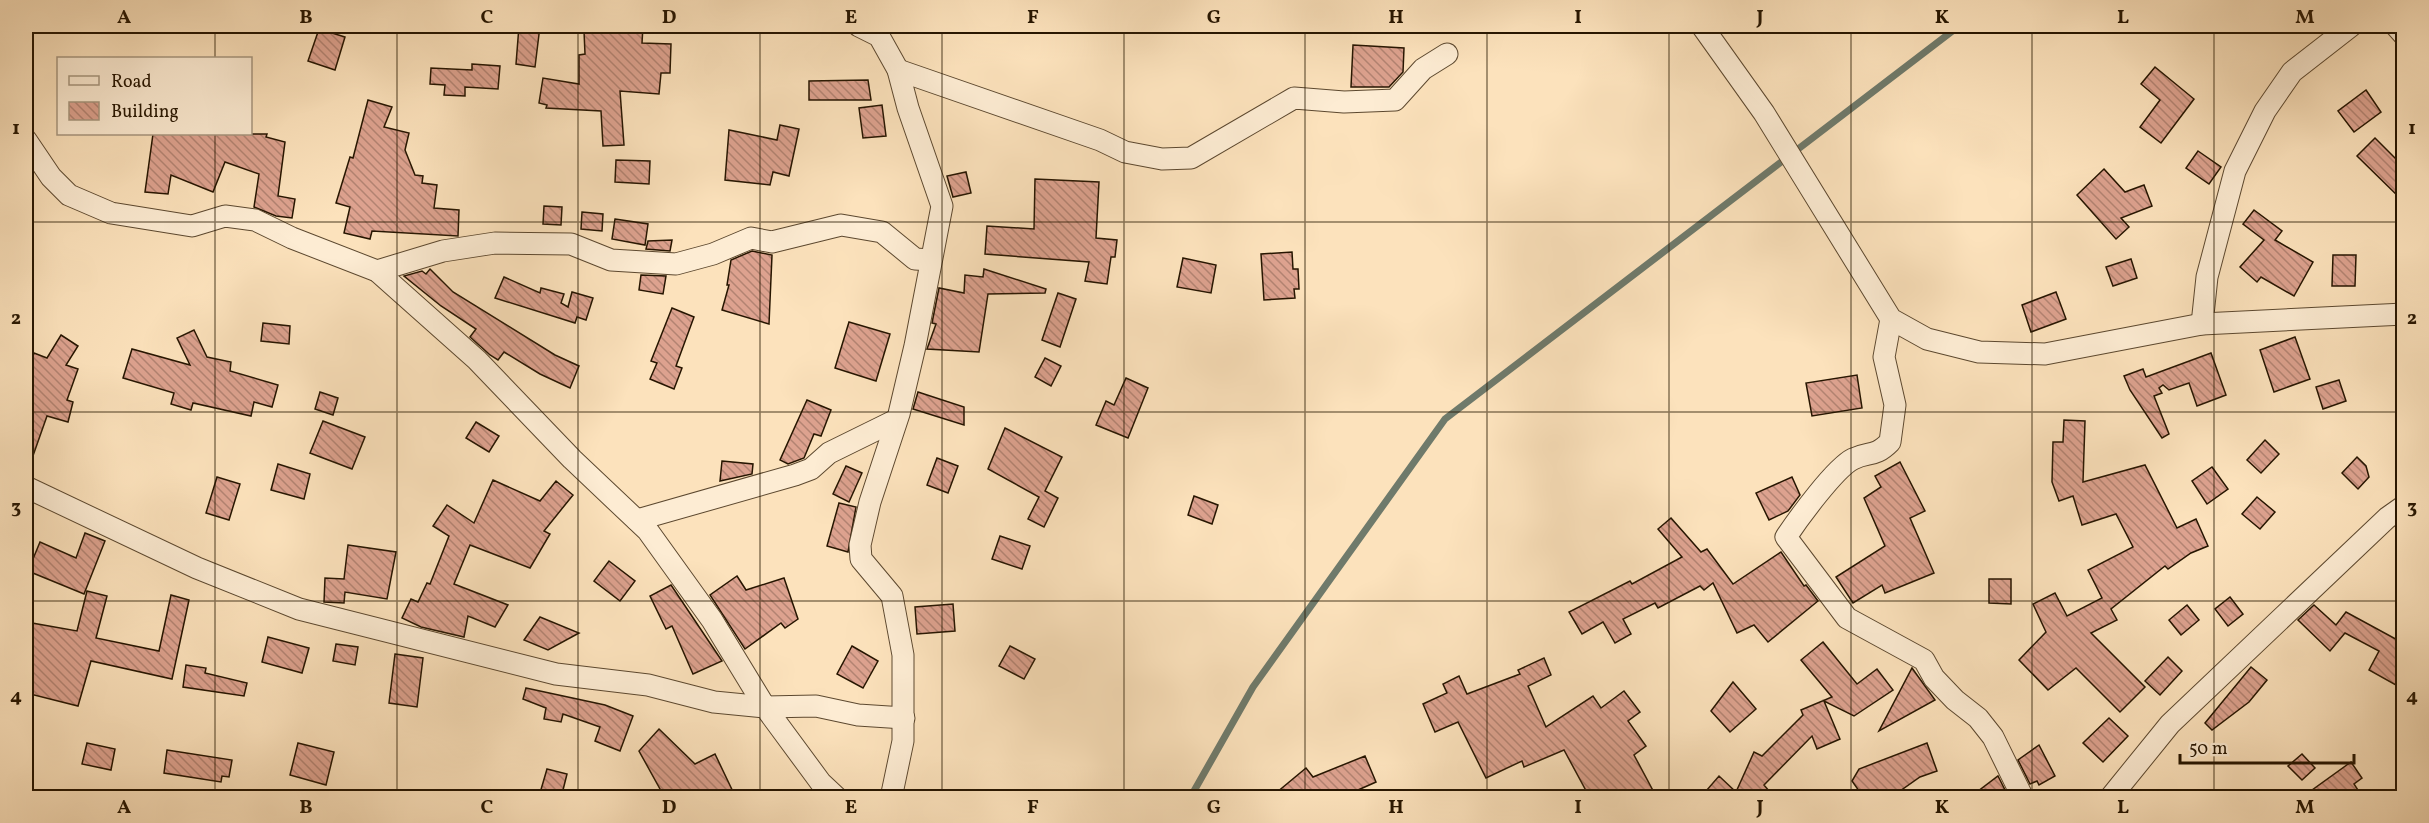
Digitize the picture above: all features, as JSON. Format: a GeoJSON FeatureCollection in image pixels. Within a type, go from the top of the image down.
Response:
{"type":"FeatureCollection","features":[{"type":"Feature","properties":{"kind":"street"},"geometry":{"type":"LineString","coordinates":[[859,26],[879,36],[898,70],[942,206],[915,346],[896,420],[870,502],[860,545],[861,560],[892,596],[903,655],[903,741],[891,798]]}},
{"type":"Feature","properties":{"kind":"street"},"geometry":{"type":"LineString","coordinates":[[1702,26],[1764,113],[1804,175],[1891,319],[1927,339],[1979,352],[2045,354],[2202,324],[2403,314]]}},
{"type":"Feature","properties":{"kind":"street"},"geometry":{"type":"LineString","coordinates":[[2202,324],[2207,277],[2235,171],[2265,111],[2292,72],[2351,26]]}},
{"type":"Feature","properties":{"kind":"street"},"geometry":{"type":"LineString","coordinates":[[2396,26],[2403,34]]}},
{"type":"Feature","properties":{"kind":"street"},"geometry":{"type":"LineString","coordinates":[[898,70],[1100,140],[1125,152],[1162,159],[1191,158],[1220,144],[1293,98],[1344,102],[1395,100],[1423,69],[1447,54]]}},
{"type":"Feature","properties":{"kind":"street"},"geometry":{"type":"LineString","coordinates":[[26,140],[51,177],[69,195],[111,213],[192,226],[225,216],[255,220],[292,238],[377,271],[477,360],[661,548],[712,620],[765,707],[821,783],[837,798]]}},
{"type":"Feature","properties":{"kind":"street"},"geometry":{"type":"LineString","coordinates":[[377,271],[443,251],[495,243],[571,244],[611,260],[676,264],[713,254],[751,238],[772,242],[841,225],[882,232],[915,260],[931,260]]}},
{"type":"Feature","properties":{"kind":"street"},"geometry":{"type":"LineString","coordinates":[[1891,319],[1884,357],[1895,405],[1890,442],[1876,454],[1852,459],[1809,504],[1786,537],[1847,618],[1924,660],[1934,678],[1955,700],[1978,718],[1993,737],[2023,798]]}},
{"type":"Feature","properties":{"kind":"street"},"geometry":{"type":"LineString","coordinates":[[636,520],[795,476],[811,469],[829,453],[896,420]]}},
{"type":"Feature","properties":{"kind":"street"},"geometry":{"type":"LineString","coordinates":[[27,493],[197,568],[299,609],[556,674],[648,685],[714,702],[765,707],[816,706],[858,715],[904,718]]}},
{"type":"Feature","properties":{"kind":"street"},"geometry":{"type":"LineString","coordinates":[[2110,798],[2170,724],[2387,518],[2403,506]]}},
{"type":"Feature","properties":{"kind":"building"},"geometry":{"type":"Polygon","coordinates":[[[519,26],[540,26],[535,67],[516,64],[519,26]]]}},
{"type":"Feature","properties":{"kind":"building"},"geometry":{"type":"Polygon","coordinates":[[[611,26],[643,26],[642,43],[671,44],[670,73],[661,73],[659,94],[620,91],[624,145],[603,146],[601,111],[546,108],[547,105],[539,103],[543,78],[579,84],[579,55],[585,54],[584,31],[611,31],[611,26]]]}},
{"type":"Feature","properties":{"kind":"building"},"geometry":{"type":"Polygon","coordinates":[[[319,29],[345,37],[335,70],[308,61],[319,29]]]}},
{"type":"Feature","properties":{"kind":"building"},"geometry":{"type":"Polygon","coordinates":[[[1353,45],[1404,48],[1403,72],[1389,87],[1351,87],[1353,45]]]}},
{"type":"Feature","properties":{"kind":"building"},"geometry":{"type":"Polygon","coordinates":[[[472,64],[500,66],[498,89],[465,87],[465,96],[444,95],[445,85],[430,84],[431,68],[472,70],[472,64]]]}},
{"type":"Feature","properties":{"kind":"building"},"geometry":{"type":"Polygon","coordinates":[[[2155,67],[2194,99],[2161,143],[2140,127],[2160,100],[2141,84],[2155,67]]]}},
{"type":"Feature","properties":{"kind":"building"},"geometry":{"type":"Polygon","coordinates":[[[868,80],[871,100],[809,100],[809,81],[868,80]]]}},
{"type":"Feature","properties":{"kind":"building"},"geometry":{"type":"Polygon","coordinates":[[[2366,90],[2381,112],[2354,132],[2338,111],[2366,90]]]}},
{"type":"Feature","properties":{"kind":"building"},"geometry":{"type":"Polygon","coordinates":[[[368,100],[392,107],[384,127],[409,133],[405,150],[415,175],[423,176],[422,183],[437,185],[434,208],[459,210],[458,236],[372,231],[370,239],[344,233],[350,207],[336,203],[350,157],[353,158],[368,100]]]}},
{"type":"Feature","properties":{"kind":"building"},"geometry":{"type":"Polygon","coordinates":[[[882,105],[886,136],[863,138],[859,108],[882,105]]]}},
{"type":"Feature","properties":{"kind":"building"},"geometry":{"type":"Polygon","coordinates":[[[780,125],[799,129],[789,176],[773,172],[770,185],[725,180],[729,130],[777,140],[780,125]]]}},
{"type":"Feature","properties":{"kind":"building"},"geometry":{"type":"Polygon","coordinates":[[[267,134],[266,137],[285,142],[278,196],[295,199],[292,218],[276,216],[254,207],[259,174],[225,162],[213,192],[171,175],[168,194],[145,192],[153,135],[267,134]]]}},
{"type":"Feature","properties":{"kind":"building"},"geometry":{"type":"Polygon","coordinates":[[[2375,138],[2403,166],[2403,201],[2357,156],[2375,138]]]}},
{"type":"Feature","properties":{"kind":"building"},"geometry":{"type":"Polygon","coordinates":[[[2198,151],[2221,167],[2209,184],[2186,168],[2198,151]]]}},
{"type":"Feature","properties":{"kind":"building"},"geometry":{"type":"Polygon","coordinates":[[[616,160],[650,161],[649,184],[615,182],[616,160]]]}},
{"type":"Feature","properties":{"kind":"building"},"geometry":{"type":"Polygon","coordinates":[[[2104,169],[2125,192],[2144,185],[2152,206],[2121,218],[2129,227],[2116,239],[2077,195],[2104,169]]]}},
{"type":"Feature","properties":{"kind":"building"},"geometry":{"type":"Polygon","coordinates":[[[966,172],[971,193],[953,197],[947,176],[966,172]]]}},
{"type":"Feature","properties":{"kind":"building"},"geometry":{"type":"Polygon","coordinates":[[[1035,179],[1099,182],[1096,238],[1117,240],[1115,257],[1111,257],[1107,284],[1085,281],[1089,262],[985,254],[987,226],[1034,229],[1035,179]]]}},
{"type":"Feature","properties":{"kind":"building"},"geometry":{"type":"Polygon","coordinates":[[[544,206],[562,207],[561,225],[543,224],[544,206]]]}},
{"type":"Feature","properties":{"kind":"building"},"geometry":{"type":"Polygon","coordinates":[[[2254,210],[2282,231],[2275,240],[2313,262],[2294,296],[2261,277],[2257,282],[2240,267],[2264,240],[2243,224],[2254,210]]]}},
{"type":"Feature","properties":{"kind":"building"},"geometry":{"type":"Polygon","coordinates":[[[582,212],[603,214],[602,231],[581,229],[582,212]]]}},
{"type":"Feature","properties":{"kind":"building"},"geometry":{"type":"Polygon","coordinates":[[[615,219],[648,224],[645,245],[612,239],[615,219]]]}},
{"type":"Feature","properties":{"kind":"building"},"geometry":{"type":"Polygon","coordinates":[[[672,240],[670,251],[646,249],[648,241],[672,240]]]}},
{"type":"Feature","properties":{"kind":"building"},"geometry":{"type":"Polygon","coordinates":[[[752,251],[772,255],[769,324],[722,310],[729,285],[727,285],[731,260],[752,251]]]}},
{"type":"Feature","properties":{"kind":"building"},"geometry":{"type":"Polygon","coordinates":[[[1292,252],[1293,269],[1298,269],[1299,289],[1294,289],[1295,298],[1264,300],[1261,254],[1292,252]]]}},
{"type":"Feature","properties":{"kind":"building"},"geometry":{"type":"Polygon","coordinates":[[[2333,255],[2356,255],[2355,286],[2332,286],[2333,255]]]}},
{"type":"Feature","properties":{"kind":"building"},"geometry":{"type":"Polygon","coordinates":[[[1183,258],[1216,265],[1211,293],[1177,287],[1183,258]]]}},
{"type":"Feature","properties":{"kind":"building"},"geometry":{"type":"Polygon","coordinates":[[[2131,259],[2137,278],[2113,286],[2106,267],[2131,259]]]}},
{"type":"Feature","properties":{"kind":"building"},"geometry":{"type":"Polygon","coordinates":[[[430,269],[453,292],[555,355],[579,366],[570,388],[540,374],[504,352],[498,360],[490,355],[470,337],[476,329],[441,306],[404,276],[422,271],[426,274],[430,269]]]}},
{"type":"Feature","properties":{"kind":"building"},"geometry":{"type":"Polygon","coordinates":[[[984,269],[1046,289],[1045,293],[988,294],[979,352],[927,349],[936,324],[932,323],[939,288],[964,293],[965,275],[983,277],[984,269]]]}},
{"type":"Feature","properties":{"kind":"building"},"geometry":{"type":"Polygon","coordinates":[[[641,275],[666,276],[663,294],[639,290],[641,275]]]}},
{"type":"Feature","properties":{"kind":"building"},"geometry":{"type":"Polygon","coordinates":[[[504,277],[540,293],[541,288],[564,294],[561,303],[568,307],[572,292],[593,298],[586,320],[577,317],[575,323],[495,298],[504,277]]]}},
{"type":"Feature","properties":{"kind":"building"},"geometry":{"type":"Polygon","coordinates":[[[2056,292],[2066,319],[2031,332],[2022,305],[2056,292]]]}},
{"type":"Feature","properties":{"kind":"building"},"geometry":{"type":"Polygon","coordinates":[[[1058,293],[1076,299],[1060,347],[1042,340],[1058,293]]]}},
{"type":"Feature","properties":{"kind":"building"},"geometry":{"type":"Polygon","coordinates":[[[672,308],[694,317],[676,366],[682,368],[674,389],[650,379],[657,363],[651,361],[672,308]]]}},
{"type":"Feature","properties":{"kind":"building"},"geometry":{"type":"Polygon","coordinates":[[[849,322],[890,334],[876,381],[835,368],[849,322]]]}},
{"type":"Feature","properties":{"kind":"building"},"geometry":{"type":"Polygon","coordinates":[[[263,323],[290,326],[289,344],[261,341],[263,323]]]}},
{"type":"Feature","properties":{"kind":"building"},"geometry":{"type":"Polygon","coordinates":[[[194,330],[207,357],[231,362],[230,371],[278,385],[272,407],[254,402],[251,416],[193,403],[191,410],[171,404],[174,393],[123,378],[132,349],[190,365],[177,338],[194,330]]]}},
{"type":"Feature","properties":{"kind":"building"},"geometry":{"type":"Polygon","coordinates":[[[61,335],[78,346],[66,365],[78,369],[67,400],[73,402],[68,422],[47,416],[28,470],[26,469],[26,375],[34,353],[47,358],[61,335]]]}},
{"type":"Feature","properties":{"kind":"building"},"geometry":{"type":"Polygon","coordinates":[[[2295,337],[2310,379],[2274,392],[2260,350],[2295,337]]]}},
{"type":"Feature","properties":{"kind":"building"},"geometry":{"type":"Polygon","coordinates":[[[2211,353],[2226,395],[2197,406],[2189,383],[2169,390],[2163,385],[2159,388],[2162,393],[2154,396],[2169,434],[2162,438],[2130,390],[2124,376],[2143,369],[2146,377],[2211,353]]]}},
{"type":"Feature","properties":{"kind":"building"},"geometry":{"type":"Polygon","coordinates":[[[1045,358],[1061,366],[1051,386],[1035,377],[1045,358]]]}},
{"type":"Feature","properties":{"kind":"building"},"geometry":{"type":"Polygon","coordinates":[[[1857,375],[1862,408],[1812,416],[1806,383],[1857,375]]]}},
{"type":"Feature","properties":{"kind":"building"},"geometry":{"type":"Polygon","coordinates":[[[1126,378],[1148,388],[1128,438],[1096,425],[1106,401],[1114,405],[1126,378]]]}},
{"type":"Feature","properties":{"kind":"building"},"geometry":{"type":"Polygon","coordinates":[[[2339,380],[2346,401],[2323,409],[2316,387],[2339,380]]]}},
{"type":"Feature","properties":{"kind":"building"},"geometry":{"type":"Polygon","coordinates":[[[320,392],[338,398],[333,415],[315,409],[320,392]]]}},
{"type":"Feature","properties":{"kind":"building"},"geometry":{"type":"Polygon","coordinates":[[[918,392],[964,407],[964,425],[913,409],[918,392]]]}},
{"type":"Feature","properties":{"kind":"building"},"geometry":{"type":"Polygon","coordinates":[[[807,400],[831,410],[821,436],[814,434],[804,458],[788,464],[780,460],[807,400]]]}},
{"type":"Feature","properties":{"kind":"building"},"geometry":{"type":"Polygon","coordinates":[[[2064,420],[2085,421],[2083,482],[2145,465],[2177,528],[2196,519],[2208,546],[2191,553],[2168,569],[2165,566],[2111,609],[2117,620],[2091,633],[2145,687],[2120,712],[2076,668],[2048,690],[2019,660],[2046,632],[2033,604],[2055,593],[2067,616],[2102,598],[2088,570],[2133,547],[2116,514],[2082,525],[2073,496],[2059,501],[2052,482],[2053,442],[2063,442],[2064,420]]]}},
{"type":"Feature","properties":{"kind":"building"},"geometry":{"type":"Polygon","coordinates":[[[323,421],[365,437],[352,469],[310,453],[323,421]]]}},
{"type":"Feature","properties":{"kind":"building"},"geometry":{"type":"Polygon","coordinates":[[[476,422],[499,436],[489,452],[466,438],[476,422]]]}},
{"type":"Feature","properties":{"kind":"building"},"geometry":{"type":"Polygon","coordinates":[[[1005,428],[1062,457],[1045,491],[1058,498],[1044,527],[1028,519],[1039,497],[988,469],[1005,428]]]}},
{"type":"Feature","properties":{"kind":"building"},"geometry":{"type":"Polygon","coordinates":[[[2265,440],[2279,454],[2261,473],[2247,460],[2265,440]]]}},
{"type":"Feature","properties":{"kind":"building"},"geometry":{"type":"Polygon","coordinates":[[[2357,457],[2366,466],[2369,477],[2358,489],[2342,473],[2357,457]]]}},
{"type":"Feature","properties":{"kind":"building"},"geometry":{"type":"Polygon","coordinates":[[[937,458],[958,466],[948,493],[927,485],[937,458]]]}},
{"type":"Feature","properties":{"kind":"building"},"geometry":{"type":"Polygon","coordinates":[[[722,461],[753,464],[752,474],[720,481],[722,461]]]}},
{"type":"Feature","properties":{"kind":"building"},"geometry":{"type":"Polygon","coordinates":[[[1900,462],[1925,511],[1910,518],[1934,573],[1885,593],[1882,585],[1853,603],[1836,577],[1885,546],[1864,498],[1881,487],[1875,476],[1900,462]]]}},
{"type":"Feature","properties":{"kind":"building"},"geometry":{"type":"Polygon","coordinates":[[[278,464],[310,474],[304,499],[271,490],[278,464]]]}},
{"type":"Feature","properties":{"kind":"building"},"geometry":{"type":"Polygon","coordinates":[[[846,466],[862,473],[849,502],[833,494],[846,466]]]}},
{"type":"Feature","properties":{"kind":"building"},"geometry":{"type":"Polygon","coordinates":[[[2212,467],[2228,489],[2207,504],[2192,481],[2212,467]]]}},
{"type":"Feature","properties":{"kind":"building"},"geometry":{"type":"Polygon","coordinates":[[[217,477],[240,484],[229,520],[206,513],[217,477]]]}},
{"type":"Feature","properties":{"kind":"building"},"geometry":{"type":"Polygon","coordinates":[[[1792,477],[1800,495],[1788,511],[1769,520],[1756,493],[1792,477]]]}},
{"type":"Feature","properties":{"kind":"building"},"geometry":{"type":"Polygon","coordinates":[[[493,480],[540,501],[556,481],[573,495],[544,531],[550,534],[530,568],[470,545],[454,584],[508,605],[495,627],[468,616],[464,637],[421,627],[402,618],[411,599],[418,602],[427,583],[430,584],[449,536],[433,526],[447,505],[474,523],[493,480]]]}},
{"type":"Feature","properties":{"kind":"building"},"geometry":{"type":"Polygon","coordinates":[[[1194,496],[1218,505],[1212,524],[1188,515],[1194,496]]]}},
{"type":"Feature","properties":{"kind":"building"},"geometry":{"type":"Polygon","coordinates":[[[2257,497],[2275,512],[2260,529],[2242,514],[2257,497]]]}},
{"type":"Feature","properties":{"kind":"building"},"geometry":{"type":"Polygon","coordinates":[[[839,503],[856,507],[848,552],[827,546],[839,503]]]}},
{"type":"Feature","properties":{"kind":"building"},"geometry":{"type":"Polygon","coordinates":[[[1671,518],[1701,552],[1707,549],[1733,584],[1781,552],[1804,586],[1806,585],[1818,601],[1768,642],[1754,625],[1737,633],[1713,583],[1704,590],[1700,586],[1658,608],[1655,603],[1623,619],[1631,634],[1615,643],[1603,622],[1582,634],[1569,612],[1630,581],[1632,584],[1682,557],[1658,529],[1671,518]]]}},
{"type":"Feature","properties":{"kind":"building"},"geometry":{"type":"Polygon","coordinates":[[[85,533],[105,541],[84,594],[28,571],[40,542],[76,558],[85,533]]]}},
{"type":"Feature","properties":{"kind":"building"},"geometry":{"type":"Polygon","coordinates":[[[1000,536],[1030,546],[1022,569],[992,559],[1000,536]]]}},
{"type":"Feature","properties":{"kind":"building"},"geometry":{"type":"Polygon","coordinates":[[[348,545],[396,552],[387,599],[345,592],[344,603],[324,602],[325,578],[344,579],[348,545]]]}},
{"type":"Feature","properties":{"kind":"building"},"geometry":{"type":"Polygon","coordinates":[[[609,561],[635,581],[620,601],[594,581],[609,561]]]}},
{"type":"Feature","properties":{"kind":"building"},"geometry":{"type":"Polygon","coordinates":[[[737,576],[746,590],[784,578],[798,619],[785,628],[781,623],[745,649],[710,595],[737,576]]]}},
{"type":"Feature","properties":{"kind":"building"},"geometry":{"type":"Polygon","coordinates":[[[1989,579],[2011,579],[2011,604],[1989,603],[1989,579]]]}},
{"type":"Feature","properties":{"kind":"building"},"geometry":{"type":"Polygon","coordinates":[[[671,585],[722,661],[693,674],[672,626],[666,629],[650,596],[671,585]]]}},
{"type":"Feature","properties":{"kind":"building"},"geometry":{"type":"Polygon","coordinates":[[[87,591],[107,596],[96,638],[159,651],[171,595],[189,600],[172,679],[91,661],[78,706],[26,693],[26,622],[77,631],[87,591]]]}},
{"type":"Feature","properties":{"kind":"building"},"geometry":{"type":"Polygon","coordinates":[[[2230,597],[2243,614],[2228,626],[2215,609],[2230,597]]]}},
{"type":"Feature","properties":{"kind":"building"},"geometry":{"type":"Polygon","coordinates":[[[953,604],[955,631],[917,634],[915,607],[953,604]]]}},
{"type":"Feature","properties":{"kind":"building"},"geometry":{"type":"Polygon","coordinates":[[[2187,605],[2199,620],[2181,635],[2169,620],[2187,605]]]}},
{"type":"Feature","properties":{"kind":"building"},"geometry":{"type":"Polygon","coordinates":[[[2314,605],[2336,625],[2346,612],[2403,643],[2403,689],[2369,670],[2379,651],[2345,633],[2330,651],[2298,620],[2314,605]]]}},
{"type":"Feature","properties":{"kind":"building"},"geometry":{"type":"Polygon","coordinates":[[[540,617],[579,633],[548,650],[524,640],[540,617]]]}},
{"type":"Feature","properties":{"kind":"building"},"geometry":{"type":"Polygon","coordinates":[[[268,637],[309,648],[302,673],[262,662],[268,637]]]}},
{"type":"Feature","properties":{"kind":"building"},"geometry":{"type":"Polygon","coordinates":[[[1823,642],[1857,684],[1877,669],[1893,690],[1854,716],[1824,701],[1840,739],[1817,749],[1812,736],[1764,785],[1775,798],[1700,798],[1719,776],[1736,792],[1754,752],[1762,756],[1803,715],[1801,710],[1832,697],[1801,660],[1823,642]]]}},
{"type":"Feature","properties":{"kind":"building"},"geometry":{"type":"Polygon","coordinates":[[[336,644],[358,647],[355,665],[333,661],[336,644]]]}},
{"type":"Feature","properties":{"kind":"building"},"geometry":{"type":"Polygon","coordinates":[[[852,646],[878,661],[863,688],[837,674],[852,646]]]}},
{"type":"Feature","properties":{"kind":"building"},"geometry":{"type":"Polygon","coordinates":[[[1010,646],[1035,659],[1024,679],[999,666],[1010,646]]]}},
{"type":"Feature","properties":{"kind":"building"},"geometry":{"type":"Polygon","coordinates":[[[395,654],[423,658],[417,707],[389,703],[395,654]]]}},
{"type":"Feature","properties":{"kind":"building"},"geometry":{"type":"Polygon","coordinates":[[[2168,657],[2182,671],[2160,695],[2145,681],[2168,657]]]}},
{"type":"Feature","properties":{"kind":"building"},"geometry":{"type":"Polygon","coordinates":[[[1544,658],[1551,675],[1528,686],[1546,727],[1593,696],[1601,708],[1624,691],[1640,712],[1628,721],[1646,746],[1634,755],[1657,798],[1590,798],[1564,750],[1524,767],[1522,761],[1486,778],[1458,722],[1435,732],[1423,704],[1447,693],[1443,684],[1459,676],[1467,694],[1520,674],[1518,670],[1544,658]]]}},
{"type":"Feature","properties":{"kind":"building"},"geometry":{"type":"Polygon","coordinates":[[[186,665],[206,668],[205,673],[247,683],[244,696],[183,687],[186,665]]]}},
{"type":"Feature","properties":{"kind":"building"},"geometry":{"type":"Polygon","coordinates":[[[2251,667],[2267,680],[2249,702],[2212,730],[2205,723],[2251,667]]]}},
{"type":"Feature","properties":{"kind":"building"},"geometry":{"type":"Polygon","coordinates":[[[1912,668],[1935,700],[1879,731],[1912,668]]]}},
{"type":"Feature","properties":{"kind":"building"},"geometry":{"type":"Polygon","coordinates":[[[1733,682],[1756,709],[1730,732],[1711,711],[1733,682]]]}},
{"type":"Feature","properties":{"kind":"building"},"geometry":{"type":"Polygon","coordinates":[[[526,688],[605,705],[633,716],[620,751],[595,741],[600,727],[563,714],[561,722],[544,719],[546,708],[523,699],[526,688]]]}},
{"type":"Feature","properties":{"kind":"building"},"geometry":{"type":"Polygon","coordinates":[[[2109,718],[2128,736],[2103,762],[2083,743],[2109,718]]]}},
{"type":"Feature","properties":{"kind":"building"},"geometry":{"type":"Polygon","coordinates":[[[659,729],[695,764],[715,754],[736,798],[665,798],[639,751],[659,729]]]}},
{"type":"Feature","properties":{"kind":"building"},"geometry":{"type":"Polygon","coordinates":[[[87,743],[115,749],[111,770],[82,764],[87,743]]]}},
{"type":"Feature","properties":{"kind":"building"},"geometry":{"type":"Polygon","coordinates":[[[298,743],[334,752],[326,785],[290,775],[298,743]]]}},
{"type":"Feature","properties":{"kind":"building"},"geometry":{"type":"Polygon","coordinates":[[[1927,743],[1937,771],[1920,777],[1890,798],[1864,798],[1852,781],[1859,769],[1927,743]]]}},
{"type":"Feature","properties":{"kind":"building"},"geometry":{"type":"Polygon","coordinates":[[[2039,745],[2055,776],[2039,785],[2037,781],[2030,784],[2018,760],[2039,745]]]}},
{"type":"Feature","properties":{"kind":"building"},"geometry":{"type":"Polygon","coordinates":[[[167,750],[232,760],[229,777],[222,776],[221,782],[164,773],[167,750]]]}},
{"type":"Feature","properties":{"kind":"building"},"geometry":{"type":"Polygon","coordinates":[[[2302,754],[2315,768],[2302,780],[2288,766],[2302,754]]]}},
{"type":"Feature","properties":{"kind":"building"},"geometry":{"type":"Polygon","coordinates":[[[1365,756],[1376,782],[1340,798],[1270,798],[1306,768],[1313,777],[1365,756]]]}},
{"type":"Feature","properties":{"kind":"building"},"geometry":{"type":"Polygon","coordinates":[[[2351,762],[2362,778],[2354,784],[2363,798],[2301,798],[2351,762]]]}},
{"type":"Feature","properties":{"kind":"building"},"geometry":{"type":"Polygon","coordinates":[[[547,769],[567,774],[561,798],[540,793],[547,769]]]}},
{"type":"Feature","properties":{"kind":"building"},"geometry":{"type":"Polygon","coordinates":[[[1998,776],[2007,794],[1999,798],[1969,798],[1998,776]]]}},
{"type":"Feature","properties":{"kind":"waterway"},"geometry":{"type":"LineString","coordinates":[[1190,798],[1253,687],[1445,419],[1959,26]]}}]}
